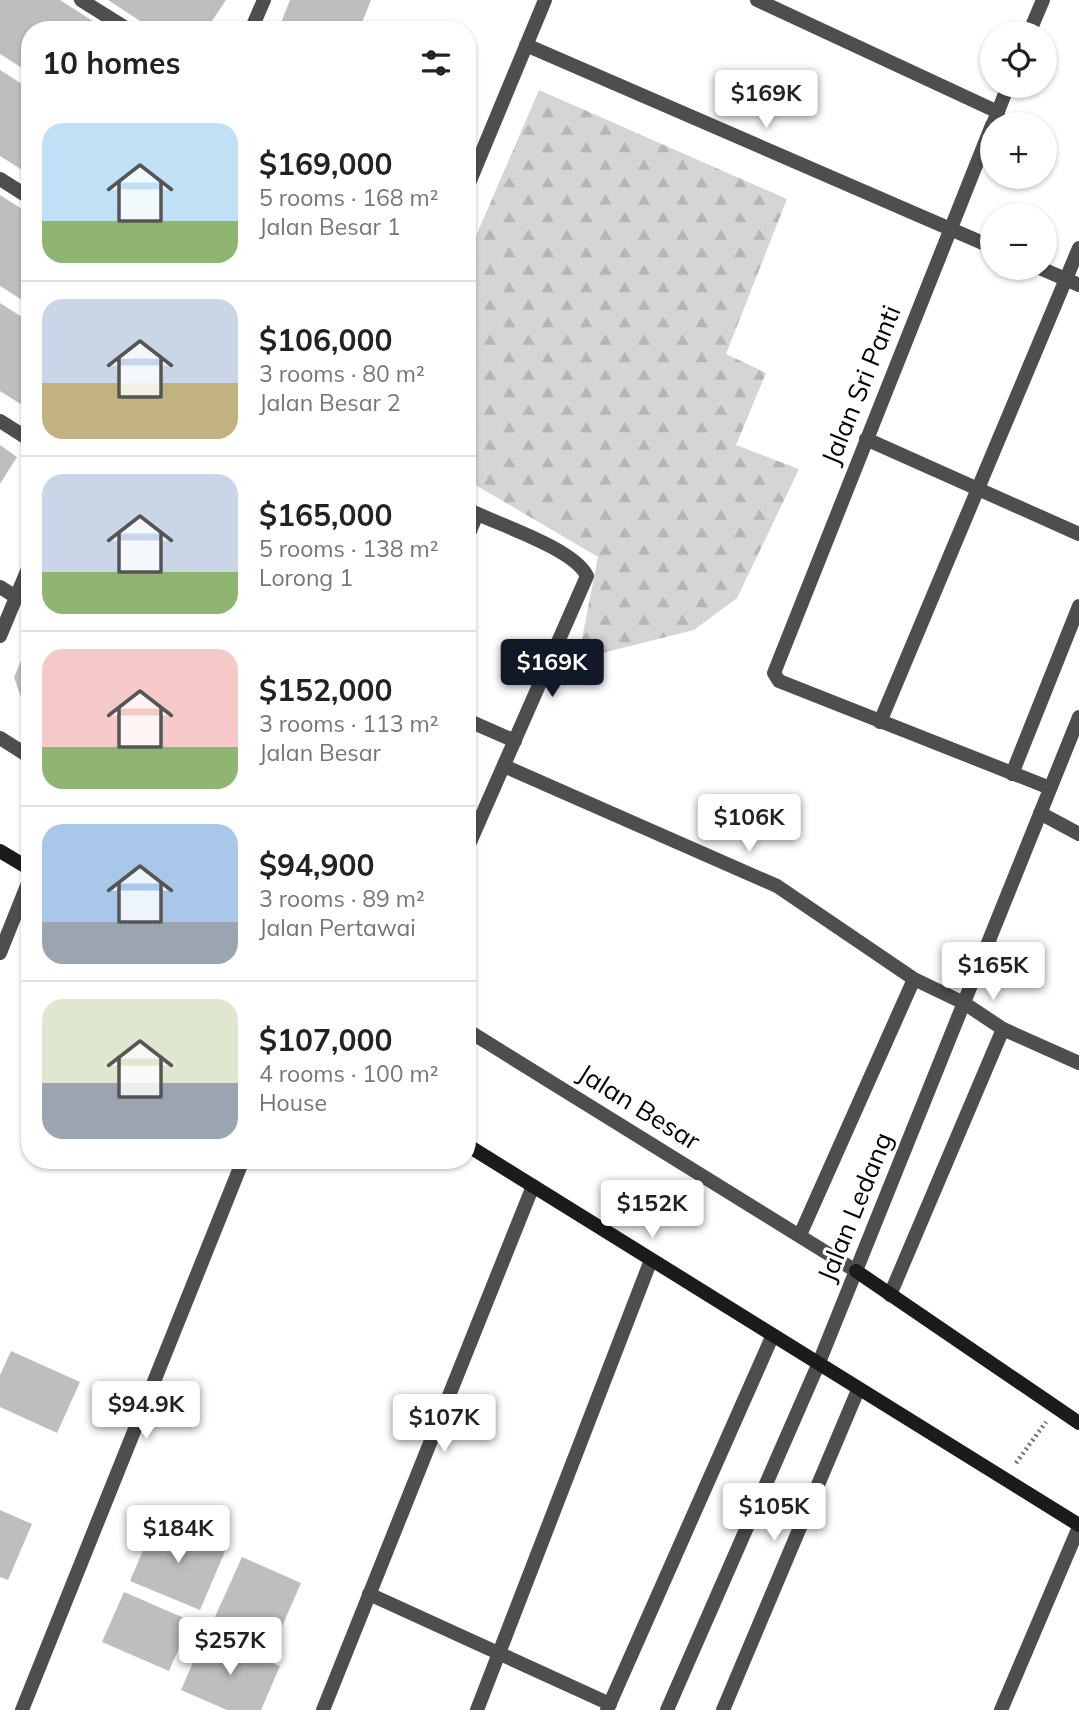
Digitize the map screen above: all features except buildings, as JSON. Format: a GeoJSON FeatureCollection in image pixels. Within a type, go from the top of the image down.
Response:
{"type":"FeatureCollection","features":[{"type":"Feature","properties":{"kind":"street"},"geometry":{"type":"LineString","coordinates":[[81,0],[115,21]]}},
{"type":"Feature","properties":{"kind":"street"},"geometry":{"type":"LineString","coordinates":[[255,21],[264,0]]}},
{"type":"Feature","properties":{"kind":"street"},"geometry":{"type":"LineString","coordinates":[[476,166],[545,0]]}},
{"type":"Feature","properties":{"kind":"street"},"geometry":{"type":"LineString","coordinates":[[757,0],[980,114]]}},
{"type":"Feature","properties":{"kind":"street"},"geometry":{"type":"LineString","coordinates":[[1035,21],[1043,0]]}},
{"type":"Feature","properties":{"kind":"street"},"geometry":{"type":"LineString","coordinates":[[526,46],[980,242]]}},
{"type":"Feature","properties":{"kind":"street","name":"Jalan Sri Panti"},"geometry":{"type":"LineString","coordinates":[[880,722],[779,681],[774,673],[980,156]]}},
{"type":"Feature","properties":{"kind":"street"},"geometry":{"type":"LineString","coordinates":[[0,179],[21,192]]}},
{"type":"Feature","properties":{"kind":"street"},"geometry":{"type":"LineString","coordinates":[[1050,788],[880,722],[1072,282],[1079,248]]}},
{"type":"Feature","properties":{"kind":"street"},"geometry":{"type":"LineString","coordinates":[[0,421],[21,434]]}},
{"type":"Feature","properties":{"kind":"street"},"geometry":{"type":"LineString","coordinates":[[866,439],[1079,534]]}},
{"type":"Feature","properties":{"kind":"street"},"geometry":{"type":"LineString","coordinates":[[476,514],[563,554],[582,565],[587,576],[476,829]]}},
{"type":"Feature","properties":{"kind":"street"},"geometry":{"type":"LineString","coordinates":[[0,636],[21,585]]}},
{"type":"Feature","properties":{"kind":"street"},"geometry":{"type":"LineString","coordinates":[[0,587],[16,597]]}},
{"type":"Feature","properties":{"kind":"street"},"geometry":{"type":"LineString","coordinates":[[1012,774],[1079,606]]}},
{"type":"Feature","properties":{"kind":"street","name":"Jalan Ledang"},"geometry":{"type":"LineString","coordinates":[[667,1710],[818,1365],[1079,717]]}},
{"type":"Feature","properties":{"kind":"street"},"geometry":{"type":"LineString","coordinates":[[476,724],[515,741]]}},
{"type":"Feature","properties":{"kind":"street"},"geometry":{"type":"LineString","coordinates":[[0,738],[21,751]]}},
{"type":"Feature","properties":{"kind":"street"},"geometry":{"type":"LineString","coordinates":[[504,766],[777,886],[914,979],[964,1003],[1003,1029],[1079,1063]]}},
{"type":"Feature","properties":{"kind":"street"},"geometry":{"type":"LineString","coordinates":[[1040,813],[1079,834]]}},
{"type":"Feature","properties":{"kind":"street"},"geometry":{"type":"LineString","coordinates":[[0,851],[21,864]]}},
{"type":"Feature","properties":{"kind":"street"},"geometry":{"type":"LineString","coordinates":[[0,953],[21,900]]}},
{"type":"Feature","properties":{"kind":"street"},"geometry":{"type":"LineString","coordinates":[[800,1235],[914,979]]}},
{"type":"Feature","properties":{"kind":"street"},"geometry":{"type":"LineString","coordinates":[[890,1295],[1003,1029]]}},
{"type":"Feature","properties":{"kind":"street","name":"Jalan Besar"},"geometry":{"type":"LineString","coordinates":[[476,1036],[856,1271]]}},
{"type":"Feature","properties":{"kind":"street"},"geometry":{"type":"LineString","coordinates":[[476,1151],[1079,1526],[1001,1710]]}},
{"type":"Feature","properties":{"kind":"street"},"geometry":{"type":"LineString","coordinates":[[22,1710],[239,1169]]}},
{"type":"Feature","properties":{"kind":"street"},"geometry":{"type":"LineString","coordinates":[[323,1710],[533,1186]]}},
{"type":"Feature","properties":{"kind":"street"},"geometry":{"type":"LineString","coordinates":[[477,1710],[651,1260]]}},
{"type":"Feature","properties":{"kind":"street"},"geometry":{"type":"LineString","coordinates":[[856,1271],[1079,1423]]}},
{"type":"Feature","properties":{"kind":"street"},"geometry":{"type":"LineString","coordinates":[[369,1594],[609,1707],[772,1337]]}},
{"type":"Feature","properties":{"kind":"street"},"geometry":{"type":"LineString","coordinates":[[723,1710],[858,1390]]}},
{"type":"Feature","properties":{"kind":"path"},"geometry":{"type":"LineString","coordinates":[[1004,1479],[1057,1407]]}},
{"type":"Feature","properties":{"kind":"green space"},"geometry":{"type":"Polygon","coordinates":[[[539,90],[787,199],[726,354],[766,373],[736,445],[799,469],[737,598],[694,630],[578,659],[598,557],[476,485],[476,236],[539,90]]]}}]}
